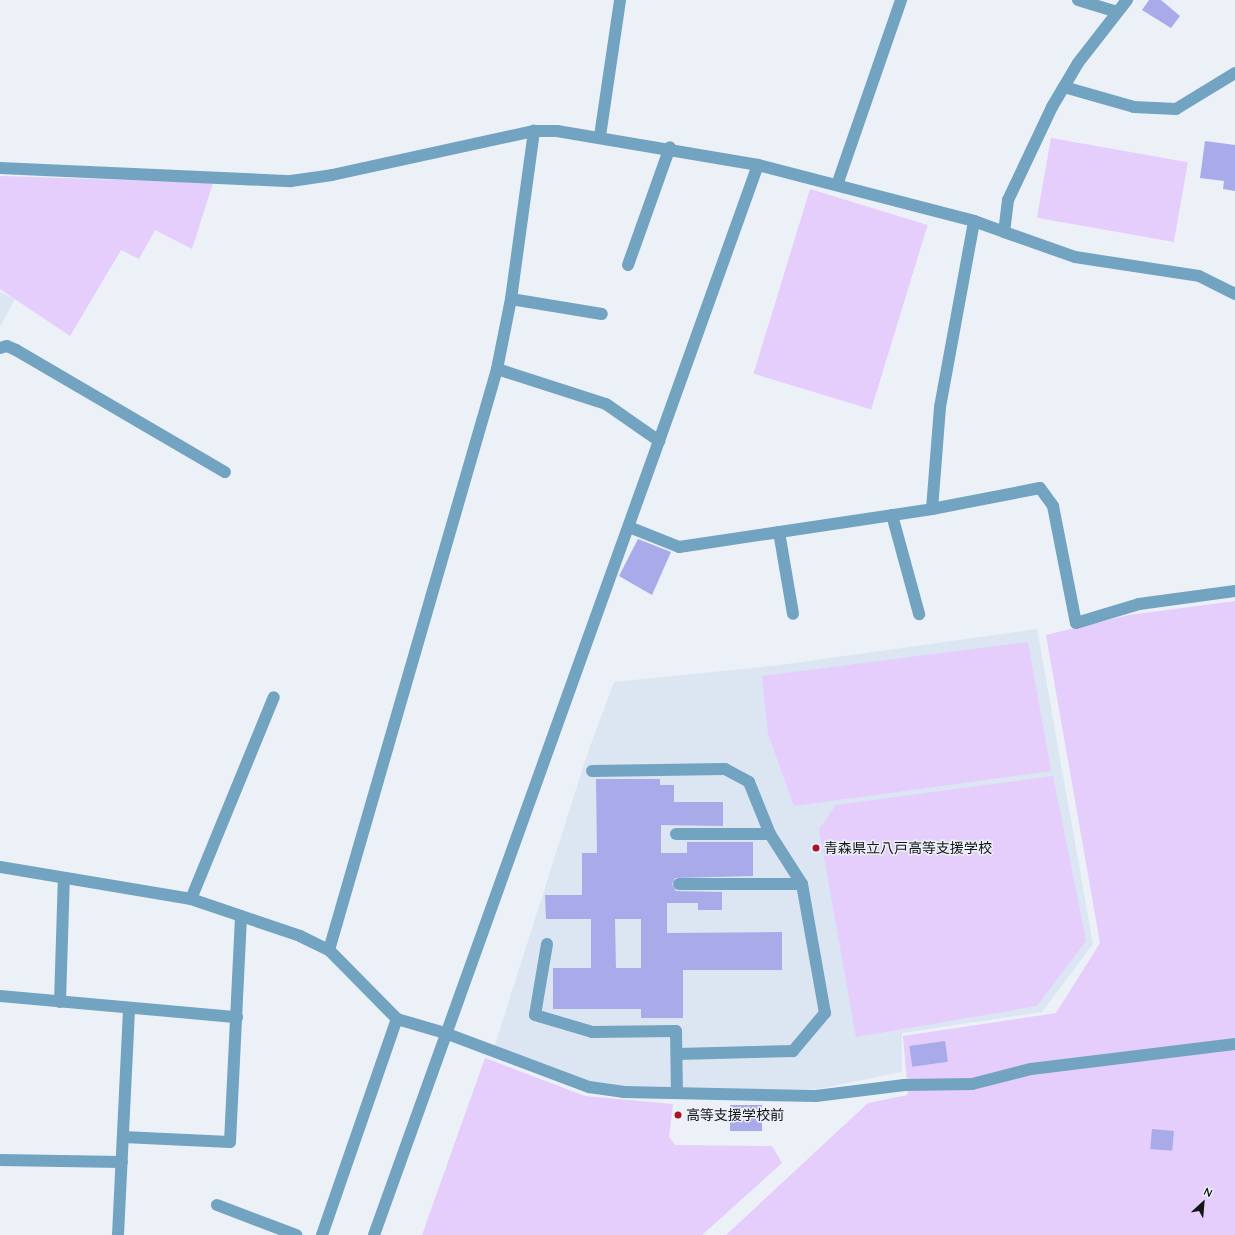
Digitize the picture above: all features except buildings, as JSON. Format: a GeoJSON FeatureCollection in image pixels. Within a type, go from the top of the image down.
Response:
{"type":"FeatureCollection","features":[{"type":"Feature","properties":{"kind":"street"},"geometry":{"type":"LineString","coordinates":[[600,136],[620,0]]}},
{"type":"Feature","properties":{"kind":"street"},"geometry":{"type":"LineString","coordinates":[[837,185],[902,0]]}},
{"type":"Feature","properties":{"kind":"street"},"geometry":{"type":"LineString","coordinates":[[1078,0],[1117,12]]}},
{"type":"Feature","properties":{"kind":"street"},"geometry":{"type":"LineString","coordinates":[[1004,232],[1008,200],[1019,173],[1064,87],[1127,0]]}},
{"type":"Feature","properties":{"kind":"street"},"geometry":{"type":"LineString","coordinates":[[1064,87],[1134,107],[1176,109],[1235,73]]}},
{"type":"Feature","properties":{"kind":"street"},"geometry":{"type":"LineString","coordinates":[[329,950],[497,369],[511,299],[534,131]]}},
{"type":"Feature","properties":{"kind":"street"},"geometry":{"type":"LineString","coordinates":[[0,168],[291,181],[332,175],[534,131],[600,136],[670,147],[758,165],[974,221],[1075,257],[1199,276],[1235,293]]}},
{"type":"Feature","properties":{"kind":"street"},"geometry":{"type":"LineString","coordinates":[[628,265],[670,147]]}},
{"type":"Feature","properties":{"kind":"street"},"geometry":{"type":"LineString","coordinates":[[374,1235],[445,1033],[629,527],[758,165]]}},
{"type":"Feature","properties":{"kind":"street"},"geometry":{"type":"LineString","coordinates":[[932,509],[940,407],[974,221]]}},
{"type":"Feature","properties":{"kind":"street"},"geometry":{"type":"LineString","coordinates":[[511,299],[602,314]]}},
{"type":"Feature","properties":{"kind":"street"},"geometry":{"type":"LineString","coordinates":[[0,348],[7,346],[16,350],[225,472]]}},
{"type":"Feature","properties":{"kind":"street"},"geometry":{"type":"LineString","coordinates":[[497,369],[600,401],[660,441]]}},
{"type":"Feature","properties":{"kind":"street"},"geometry":{"type":"LineString","coordinates":[[629,527],[679,547],[932,509],[1040,488],[1054,506],[1076,623],[1139,604],[1235,591]]}},
{"type":"Feature","properties":{"kind":"street"},"geometry":{"type":"LineString","coordinates":[[892,515],[919,614]]}},
{"type":"Feature","properties":{"kind":"street"},"geometry":{"type":"LineString","coordinates":[[779,532],[793,614]]}},
{"type":"Feature","properties":{"kind":"street"},"geometry":{"type":"LineString","coordinates":[[191,899],[274,697]]}},
{"type":"Feature","properties":{"kind":"street"},"geometry":{"type":"LineString","coordinates":[[592,771],[725,769],[749,782],[770,834],[802,884],[825,1013],[793,1052],[676,1054]]}},
{"type":"Feature","properties":{"kind":"street"},"geometry":{"type":"LineString","coordinates":[[676,834],[770,834]]}},
{"type":"Feature","properties":{"kind":"street"},"geometry":{"type":"LineString","coordinates":[[0,867],[191,899],[241,916],[329,950],[397,1019],[445,1033],[589,1087],[623,1092],[816,1096],[904,1084],[972,1084],[1088,1060],[1235,1044]]}},
{"type":"Feature","properties":{"kind":"street"},"geometry":{"type":"LineString","coordinates":[[60,1002],[64,878]]}},
{"type":"Feature","properties":{"kind":"street"},"geometry":{"type":"LineString","coordinates":[[679,884],[802,884]]}},
{"type":"Feature","properties":{"kind":"street"},"geometry":{"type":"LineString","coordinates":[[123,1137],[230,1142],[241,916]]}},
{"type":"Feature","properties":{"kind":"street"},"geometry":{"type":"LineString","coordinates":[[547,944],[535,1015],[592,1032],[676,1030],[678,1092]]}},
{"type":"Feature","properties":{"kind":"street"},"geometry":{"type":"LineString","coordinates":[[0,996],[129,1010],[236,1017]]}},
{"type":"Feature","properties":{"kind":"street"},"geometry":{"type":"LineString","coordinates":[[118,1235],[129,1010]]}},
{"type":"Feature","properties":{"kind":"street"},"geometry":{"type":"LineString","coordinates":[[322,1235],[397,1019]]}},
{"type":"Feature","properties":{"kind":"street"},"geometry":{"type":"LineString","coordinates":[[0,1160],[122,1162]]}},
{"type":"Feature","properties":{"kind":"street"},"geometry":{"type":"LineString","coordinates":[[217,1204],[296,1235]]}},
{"type":"Feature","properties":{"kind":"shaded area"},"geometry":{"type":"Polygon","coordinates":[[[1051,138],[1188,162],[1174,242],[1037,218],[1051,138]]]}},
{"type":"Feature","properties":{"kind":"shaded area"},"geometry":{"type":"Polygon","coordinates":[[[0,176],[213,183],[192,249],[155,230],[139,259],[121,250],[70,336],[0,289],[0,176]]]}},
{"type":"Feature","properties":{"kind":"shaded area"},"geometry":{"type":"Polygon","coordinates":[[[810,189],[928,225],[871,410],[754,374],[810,189]]]}},
{"type":"Feature","properties":{"kind":"shaded area"},"geometry":{"type":"Polygon","coordinates":[[[0,292],[15,299],[0,327],[0,292]]]}},
{"type":"Feature","properties":{"kind":"shaded area"},"geometry":{"type":"Polygon","coordinates":[[[1235,601],[1235,1235],[726,1235],[868,1103],[908,1095],[903,1036],[1056,1013],[1100,943],[1046,635],[1129,615],[1235,601]]]}},
{"type":"Feature","properties":{"kind":"shaded area","name":"青森県立八戸高等支援学校"},"geometry":{"type":"Polygon","coordinates":[[[1037,629],[1093,944],[1042,1012],[902,1033],[902,1072],[818,1089],[623,1092],[493,1051],[588,752],[614,682],[780,665],[1037,629]]]}},
{"type":"Feature","properties":{"kind":"shaded area"},"geometry":{"type":"Polygon","coordinates":[[[1028,642],[1051,771],[794,806],[768,734],[762,676],[1028,642]]]}},
{"type":"Feature","properties":{"kind":"shaded area"},"geometry":{"type":"Polygon","coordinates":[[[1053,776],[1086,941],[1037,1006],[856,1037],[819,829],[836,805],[1053,776]]]}},
{"type":"Feature","properties":{"kind":"shaded area"},"geometry":{"type":"Polygon","coordinates":[[[485,1058],[585,1096],[673,1104],[669,1137],[675,1145],[772,1146],[782,1163],[702,1235],[422,1235],[485,1058]]]}},
{"type":"Feature","properties":{"kind":"place","name":"青森県立八戸高等支援学校"},"geometry":{"type":"Point","coordinates":[816,848]}},
{"type":"Feature","properties":{"kind":"place","name":"高等支援学校前"},"geometry":{"type":"Point","coordinates":[678,1115]}}]}
